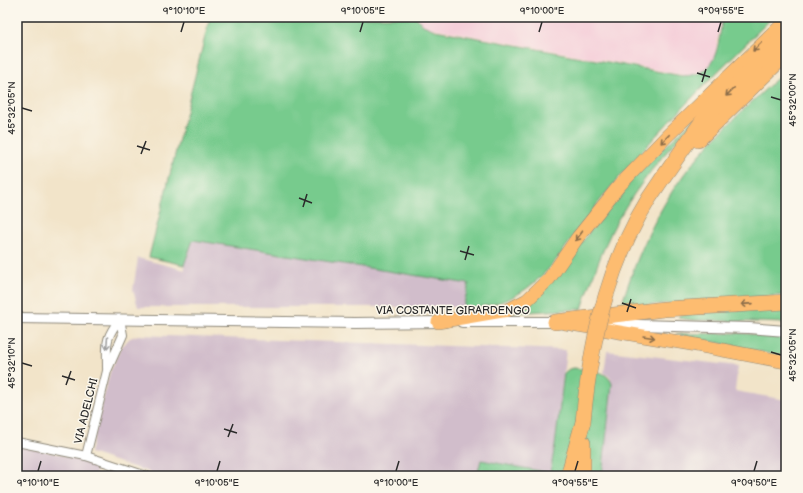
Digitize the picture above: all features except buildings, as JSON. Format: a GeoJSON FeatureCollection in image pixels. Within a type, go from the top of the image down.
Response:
{"type":"FeatureCollection","features":[{"type":"Feature","properties":{"kind":"highway"},"geometry":{"type":"LineString","coordinates":[[438,322],[508,310],[527,300],[549,279],[578,237],[620,186],[667,136],[786,21]]}},
{"type":"Feature","properties":{"kind":"highway"},"geometry":{"type":"LineString","coordinates":[[576,476],[594,341],[611,275],[637,218],[705,117],[786,34]]}},
{"type":"Feature","properties":{"kind":"highway"},"geometry":{"type":"LineString","coordinates":[[662,179],[704,133],[786,54]]}},
{"type":"Feature","properties":{"kind":"highway"},"geometry":{"type":"LineString","coordinates":[[766,74],[786,58]]}},
{"type":"Feature","properties":{"kind":"highway"},"geometry":{"type":"LineString","coordinates":[[555,322],[664,309],[786,302]]}},
{"type":"Feature","properties":{"kind":"highway"},"geometry":{"type":"LineString","coordinates":[[555,322],[691,344],[786,362]]}},
{"type":"Feature","properties":{"kind":"highway"},"geometry":{"type":"LineString","coordinates":[[568,476],[583,422]]}},
{"type":"Feature","properties":{"kind":"highway"},"geometry":{"type":"LineString","coordinates":[[582,476],[583,422]]}},
{"type":"Feature","properties":{"kind":"street","name":"VIA COSTANTE GIRARDENGO"},"geometry":{"type":"LineString","coordinates":[[17,318],[555,322],[786,331]]}},
{"type":"Feature","properties":{"kind":"street"},"geometry":{"type":"LineString","coordinates":[[107,371],[109,333],[120,319]]}},
{"type":"Feature","properties":{"kind":"street"},"geometry":{"type":"LineString","coordinates":[[107,371],[123,336],[120,319]]}},
{"type":"Feature","properties":{"kind":"street","name":"VIA ADELCHI"},"geometry":{"type":"LineString","coordinates":[[86,456],[107,371]]}},
{"type":"Feature","properties":{"kind":"street"},"geometry":{"type":"LineString","coordinates":[[17,442],[86,456],[147,476]]}},
{"type":"Feature","properties":{"kind":"shaded area"},"geometry":{"type":"Polygon","coordinates":[[[406,17],[722,17],[710,80],[405,23],[406,17]]]}},
{"type":"Feature","properties":{"kind":"shaded area"},"geometry":{"type":"Polygon","coordinates":[[[192,240],[469,284],[463,307],[138,307],[133,290],[138,258],[185,270],[184,265],[192,240]]]}},
{"type":"Feature","properties":{"kind":"shaded area"},"geometry":{"type":"Polygon","coordinates":[[[138,335],[566,350],[555,446],[550,473],[481,460],[477,476],[161,476],[90,453],[110,372],[122,346],[130,338],[138,335]]]}},
{"type":"Feature","properties":{"kind":"shaded area"},"geometry":{"type":"Polygon","coordinates":[[[607,351],[738,366],[735,391],[786,400],[786,476],[602,476],[612,384],[610,377],[604,373],[607,351]]]}},
{"type":"Feature","properties":{"kind":"shaded area"},"geometry":{"type":"Polygon","coordinates":[[[17,445],[99,464],[95,476],[17,476],[17,445]]]}},
{"type":"Feature","properties":{"kind":"green space"},"geometry":{"type":"Polygon","coordinates":[[[210,17],[416,17],[423,25],[435,30],[682,76],[694,75],[703,71],[710,65],[717,48],[723,17],[773,17],[697,93],[642,152],[606,193],[548,270],[519,294],[501,302],[483,306],[463,307],[469,284],[193,240],[184,265],[149,257],[210,17]]]}},
{"type":"Feature","properties":{"kind":"green space"},"geometry":{"type":"Polygon","coordinates":[[[786,70],[786,295],[621,307],[631,276],[643,247],[673,190],[698,157],[712,142],[741,112],[786,70]]]}},
{"type":"Feature","properties":{"kind":"green space"},"geometry":{"type":"Polygon","coordinates":[[[705,108],[658,162],[626,206],[607,242],[582,309],[511,313],[564,268],[595,224],[635,176],[705,108]]]}},
{"type":"Feature","properties":{"kind":"green space"},"geometry":{"type":"Polygon","coordinates":[[[786,306],[786,323],[693,320],[679,318],[679,315],[786,306]]]}},
{"type":"Feature","properties":{"kind":"green space"},"geometry":{"type":"Polygon","coordinates":[[[737,333],[786,337],[786,357],[676,334],[737,333]]]}},
{"type":"Feature","properties":{"kind":"green space"},"geometry":{"type":"Polygon","coordinates":[[[574,368],[596,371],[606,375],[612,384],[602,476],[477,476],[481,460],[550,473],[555,446],[564,373],[569,369],[574,368]]]}}]}
